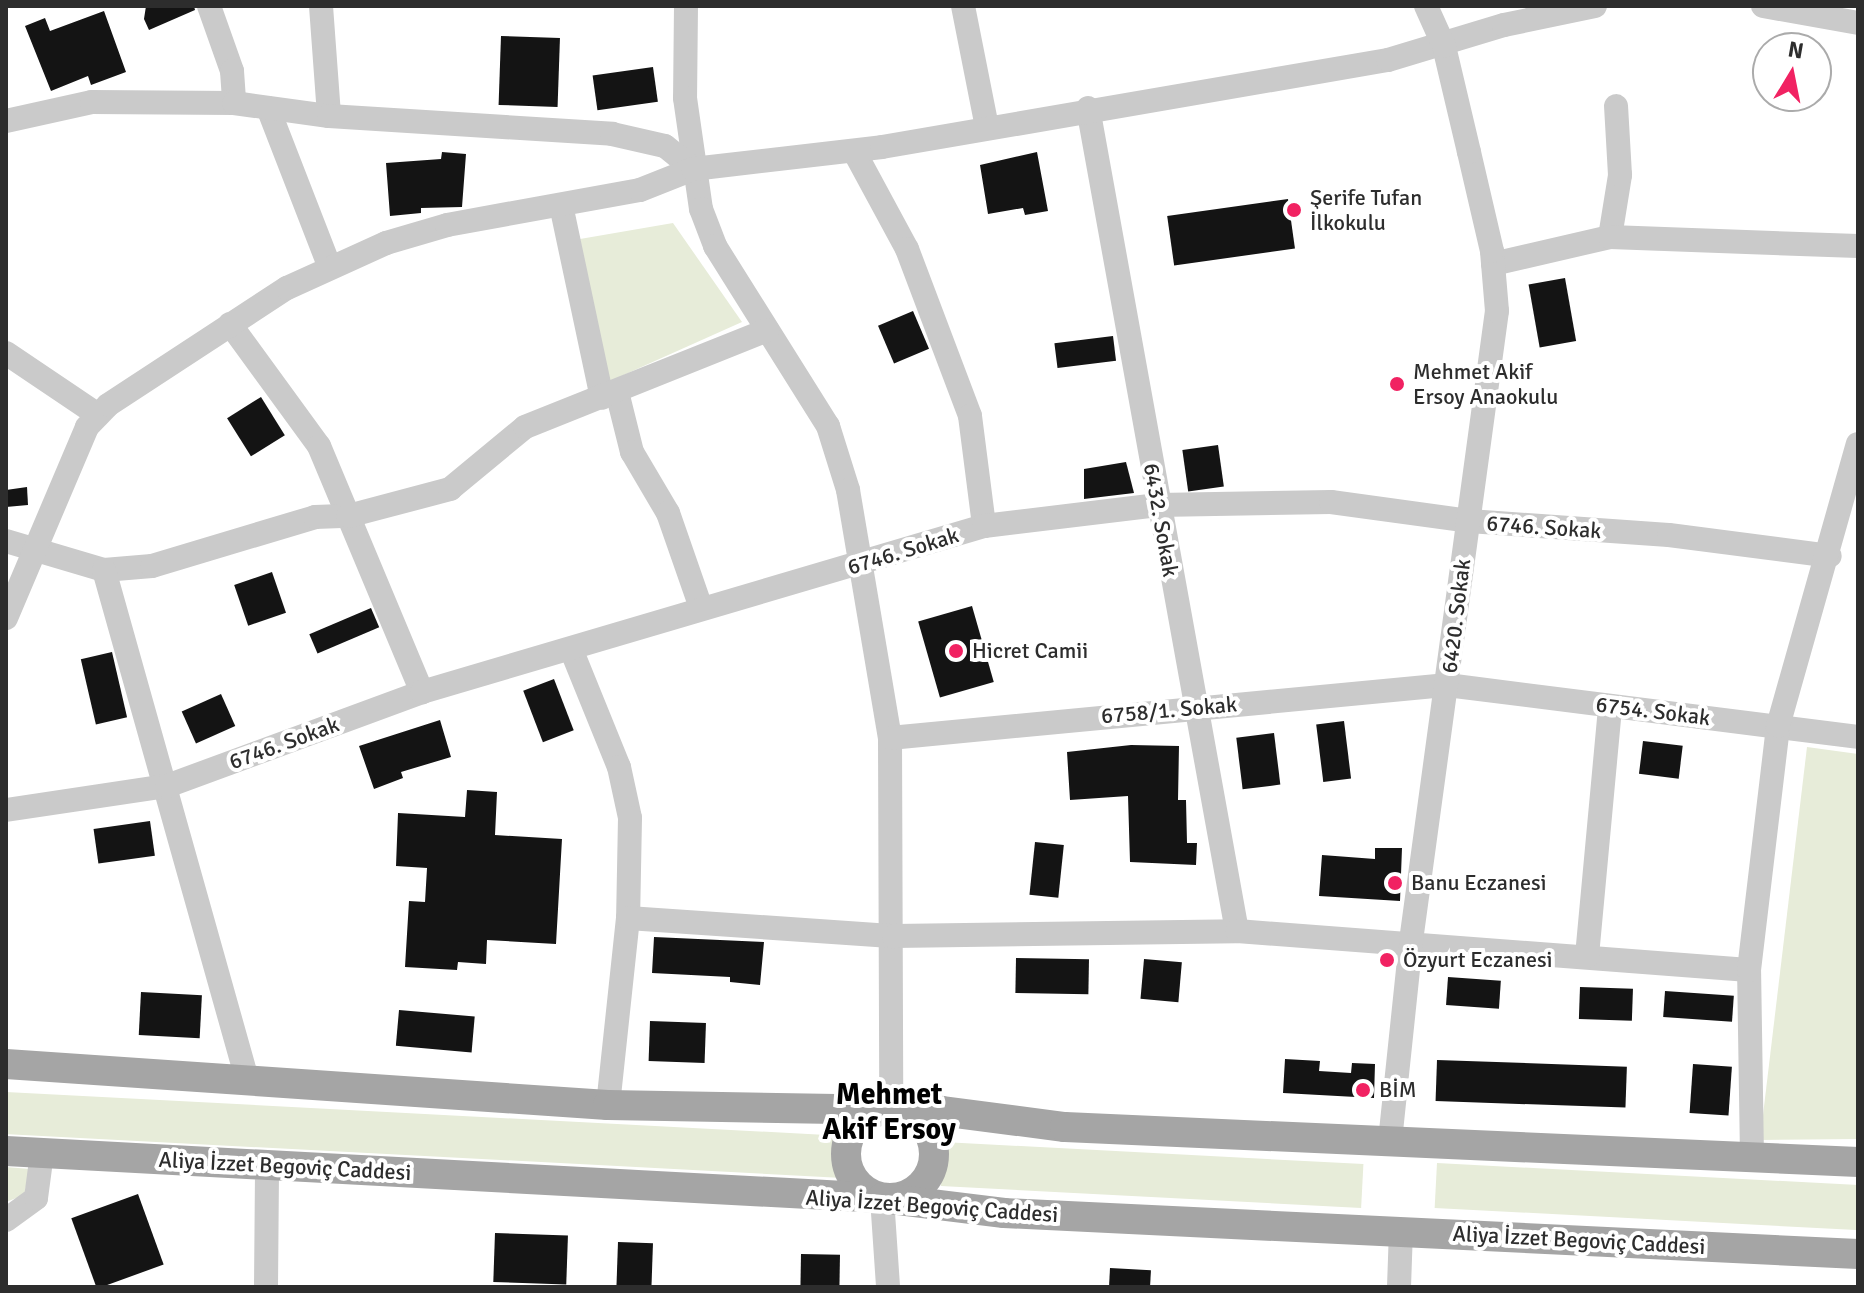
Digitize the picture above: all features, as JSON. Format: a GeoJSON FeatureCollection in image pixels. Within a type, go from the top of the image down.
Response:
{"type":"FeatureCollection","features":[{"type":"Feature","properties":{"kind":"main road"},"geometry":{"type":"LineString","coordinates":[[6,1064],[608,1105],[891,1110],[1065,1127],[1858,1162]]}},
{"type":"Feature","properties":{"kind":"main road"},"geometry":{"type":"LineString","coordinates":[[891,1110],[918,1120],[927,1131],[934,1159],[930,1173],[910,1194],[882,1198],[857,1184],[845,1157],[847,1143],[864,1119],[891,1110]]}},
{"type":"Feature","properties":{"kind":"main road","name":"Aliya İzzet Begoviç Caddesi"},"geometry":{"type":"LineString","coordinates":[[6,1151],[882,1198],[1004,1213],[1858,1254]]}},
{"type":"Feature","properties":{"kind":"street"},"geometry":{"type":"LineString","coordinates":[[209,6],[232,71],[234,103]]}},
{"type":"Feature","properties":{"kind":"street"},"geometry":{"type":"LineString","coordinates":[[321,6],[329,116]]}},
{"type":"Feature","properties":{"kind":"street"},"geometry":{"type":"LineString","coordinates":[[686,6],[685,98],[693,169],[715,246],[828,426],[848,490],[890,738],[894,936],[891,1110]]}},
{"type":"Feature","properties":{"kind":"street"},"geometry":{"type":"LineString","coordinates":[[963,6],[987,127]]}},
{"type":"Feature","properties":{"kind":"street","name":"6420. Sokak"},"geometry":{"type":"LineString","coordinates":[[1390,1141],[1411,941],[1497,311],[1493,264],[1444,46],[1426,6]]}},
{"type":"Feature","properties":{"kind":"street"},"geometry":{"type":"LineString","coordinates":[[6,618],[87,427],[154,371],[329,265],[447,225],[640,190],[693,169],[854,151],[1088,108],[1388,60],[1444,46],[1504,25],[1595,6]]}},
{"type":"Feature","properties":{"kind":"street"},"geometry":{"type":"LineString","coordinates":[[1763,6],[1858,23]]}},
{"type":"Feature","properties":{"kind":"street"},"geometry":{"type":"LineString","coordinates":[[6,121],[92,102],[234,103],[329,116],[612,134],[665,146],[693,169]]}},
{"type":"Feature","properties":{"kind":"street"},"geometry":{"type":"LineString","coordinates":[[1610,237],[1620,175],[1616,106]]}},
{"type":"Feature","properties":{"kind":"street"},"geometry":{"type":"LineString","coordinates":[[268,108],[329,265]]}},
{"type":"Feature","properties":{"kind":"street","name":"6432. Sokak"},"geometry":{"type":"LineString","coordinates":[[1088,108],[1237,931]]}},
{"type":"Feature","properties":{"kind":"street"},"geometry":{"type":"LineString","coordinates":[[854,151],[907,249],[970,416],[984,526]]}},
{"type":"Feature","properties":{"kind":"street"},"geometry":{"type":"LineString","coordinates":[[561,205],[609,395],[632,452],[668,513],[701,608]]}},
{"type":"Feature","properties":{"kind":"street"},"geometry":{"type":"LineString","coordinates":[[1493,264],[1610,237],[1858,246]]}},
{"type":"Feature","properties":{"kind":"street"},"geometry":{"type":"LineString","coordinates":[[230,324],[319,446],[422,692]]}},
{"type":"Feature","properties":{"kind":"street"},"geometry":{"type":"LineString","coordinates":[[6,541],[104,570],[152,566],[315,517],[348,516],[450,489],[525,427],[767,330]]}},
{"type":"Feature","properties":{"kind":"street"},"geometry":{"type":"LineString","coordinates":[[6,353],[98,415]]}},
{"type":"Feature","properties":{"kind":"street"},"geometry":{"type":"LineString","coordinates":[[1752,1157],[1749,970],[1778,726],[1856,459]]}},
{"type":"Feature","properties":{"kind":"street","name":"6746. Sokak"},"geometry":{"type":"LineString","coordinates":[[6,810],[167,786],[422,692],[984,526],[1158,505],[1331,502],[1469,521],[1669,535],[1830,556]]}},
{"type":"Feature","properties":{"kind":"street"},"geometry":{"type":"LineString","coordinates":[[104,570],[247,1079]]}},
{"type":"Feature","properties":{"kind":"street"},"geometry":{"type":"LineString","coordinates":[[571,649],[619,767],[630,818],[628,918],[608,1105]]}},
{"type":"Feature","properties":{"kind":"street","name":"6758/1. Sokak"},"geometry":{"type":"LineString","coordinates":[[890,738],[1447,685]]}},
{"type":"Feature","properties":{"kind":"street","name":"6754. Sokak"},"geometry":{"type":"LineString","coordinates":[[1447,685],[1858,737]]}},
{"type":"Feature","properties":{"kind":"street"},"geometry":{"type":"LineString","coordinates":[[1587,956],[1610,706]]}},
{"type":"Feature","properties":{"kind":"street"},"geometry":{"type":"LineString","coordinates":[[628,918],[894,936],[1237,931],[1411,941],[1749,970]]}},
{"type":"Feature","properties":{"kind":"street"},"geometry":{"type":"LineString","coordinates":[[6,1220],[36,1198],[42,1153]]}},
{"type":"Feature","properties":{"kind":"street"},"geometry":{"type":"LineString","coordinates":[[266,1287],[267,1164]]}},
{"type":"Feature","properties":{"kind":"street"},"geometry":{"type":"LineString","coordinates":[[882,1198],[888,1287]]}},
{"type":"Feature","properties":{"kind":"street"},"geometry":{"type":"LineString","coordinates":[[1399,1287],[1401,1231]]}},
{"type":"Feature","properties":{"kind":"green space"},"geometry":{"type":"Polygon","coordinates":[[[673,223],[742,322],[608,382],[580,239],[673,223]]]}},
{"type":"Feature","properties":{"kind":"green space"},"geometry":{"type":"Polygon","coordinates":[[[1807,747],[1858,754],[1858,1139],[1760,1140],[1807,747]]]}},
{"type":"Feature","properties":{"kind":"green space"},"geometry":{"type":"Polygon","coordinates":[[[6,1092],[859,1137],[857,1179],[6,1134],[6,1092]]]}},
{"type":"Feature","properties":{"kind":"green space"},"geometry":{"type":"Polygon","coordinates":[[[943,1142],[1363,1164],[1361,1208],[941,1186],[943,1142]]]}},
{"type":"Feature","properties":{"kind":"green space"},"geometry":{"type":"Polygon","coordinates":[[[1437,1163],[1858,1185],[1856,1230],[1435,1208],[1437,1163]]]}},
{"type":"Feature","properties":{"kind":"green space"},"geometry":{"type":"Polygon","coordinates":[[[6,1167],[30,1169],[24,1195],[6,1202],[6,1167]]]}},
{"type":"Feature","properties":{"kind":"building"},"geometry":{"type":"Polygon","coordinates":[[[146,6],[194,6],[195,10],[149,30],[144,19],[146,6]]]}},
{"type":"Feature","properties":{"kind":"building"},"geometry":{"type":"Polygon","coordinates":[[[104,11],[126,72],[91,85],[88,76],[51,91],[25,26],[45,18],[50,31],[104,11]]]}},
{"type":"Feature","properties":{"kind":"building"},"geometry":{"type":"Polygon","coordinates":[[[501,36],[560,38],[558,107],[499,105],[501,36]]]}},
{"type":"Feature","properties":{"kind":"building"},"geometry":{"type":"Polygon","coordinates":[[[653,67],[658,102],[597,110],[593,75],[653,67]]]}},
{"type":"Feature","properties":{"kind":"building"},"geometry":{"type":"Polygon","coordinates":[[[442,152],[466,154],[462,207],[421,208],[421,213],[390,216],[386,163],[441,159],[442,152]]]}},
{"type":"Feature","properties":{"kind":"building"},"geometry":{"type":"Polygon","coordinates":[[[1037,152],[1048,211],[1025,215],[1023,208],[988,214],[980,165],[1037,152]]]}},
{"type":"Feature","properties":{"kind":"building"},"geometry":{"type":"Polygon","coordinates":[[[1288,199],[1295,249],[1174,265],[1167,216],[1288,199]]]}},
{"type":"Feature","properties":{"kind":"building"},"geometry":{"type":"Polygon","coordinates":[[[1565,278],[1576,341],[1540,347],[1529,284],[1565,278]]]}},
{"type":"Feature","properties":{"kind":"building"},"geometry":{"type":"Polygon","coordinates":[[[913,311],[929,349],[894,364],[878,326],[913,311]]]}},
{"type":"Feature","properties":{"kind":"building"},"geometry":{"type":"Polygon","coordinates":[[[1113,336],[1116,361],[1057,368],[1054,343],[1113,336]]]}},
{"type":"Feature","properties":{"kind":"building"},"geometry":{"type":"Polygon","coordinates":[[[261,397],[285,435],[251,456],[227,418],[261,397]]]}},
{"type":"Feature","properties":{"kind":"building"},"geometry":{"type":"Polygon","coordinates":[[[1218,445],[1224,487],[1188,492],[1182,450],[1218,445]]]}},
{"type":"Feature","properties":{"kind":"building"},"geometry":{"type":"Polygon","coordinates":[[[1126,462],[1134,493],[1084,499],[1084,469],[1126,462]]]}},
{"type":"Feature","properties":{"kind":"building"},"geometry":{"type":"Polygon","coordinates":[[[27,487],[28,505],[6,507],[6,490],[27,487]]]}},
{"type":"Feature","properties":{"kind":"building"},"geometry":{"type":"Polygon","coordinates":[[[272,572],[286,613],[248,626],[234,585],[272,572]]]}},
{"type":"Feature","properties":{"kind":"building","name":"Hicret Camii"},"geometry":{"type":"Polygon","coordinates":[[[972,606],[994,682],[940,697],[918,621],[972,606]]]}},
{"type":"Feature","properties":{"kind":"building"},"geometry":{"type":"Polygon","coordinates":[[[371,608],[379,627],[318,654],[309,634],[371,608]]]}},
{"type":"Feature","properties":{"kind":"building"},"geometry":{"type":"Polygon","coordinates":[[[112,652],[127,717],[96,724],[81,659],[112,652]]]}},
{"type":"Feature","properties":{"kind":"building"},"geometry":{"type":"Polygon","coordinates":[[[554,679],[574,730],[543,742],[523,691],[554,679]]]}},
{"type":"Feature","properties":{"kind":"building"},"geometry":{"type":"Polygon","coordinates":[[[221,694],[235,726],[196,743],[182,711],[221,694]]]}},
{"type":"Feature","properties":{"kind":"building"},"geometry":{"type":"Polygon","coordinates":[[[440,720],[451,757],[401,772],[403,778],[374,789],[359,746],[440,720]]]}},
{"type":"Feature","properties":{"kind":"building"},"geometry":{"type":"Polygon","coordinates":[[[1344,721],[1351,779],[1323,782],[1316,724],[1344,721]]]}},
{"type":"Feature","properties":{"kind":"building"},"geometry":{"type":"Polygon","coordinates":[[[1274,733],[1280,785],[1243,789],[1236,738],[1274,733]]]}},
{"type":"Feature","properties":{"kind":"building"},"geometry":{"type":"Polygon","coordinates":[[[1643,741],[1683,746],[1679,779],[1639,774],[1643,741]]]}},
{"type":"Feature","properties":{"kind":"building"},"geometry":{"type":"Polygon","coordinates":[[[1131,745],[1179,746],[1178,800],[1186,800],[1187,843],[1197,843],[1196,865],[1130,862],[1128,796],[1070,800],[1067,752],[1131,745]]]}},
{"type":"Feature","properties":{"kind":"building"},"geometry":{"type":"Polygon","coordinates":[[[467,790],[497,792],[495,835],[562,839],[556,944],[487,940],[486,964],[458,962],[457,970],[405,967],[409,901],[425,902],[427,868],[396,866],[398,813],[465,817],[467,790]]]}},
{"type":"Feature","properties":{"kind":"building"},"geometry":{"type":"Polygon","coordinates":[[[150,821],[155,856],[98,864],[94,829],[150,821]]]}},
{"type":"Feature","properties":{"kind":"building"},"geometry":{"type":"Polygon","coordinates":[[[1035,842],[1064,845],[1058,898],[1029,895],[1035,842]]]}},
{"type":"Feature","properties":{"kind":"building"},"geometry":{"type":"Polygon","coordinates":[[[1375,848],[1402,848],[1400,901],[1319,896],[1322,855],[1375,859],[1375,848]]]}},
{"type":"Feature","properties":{"kind":"building"},"geometry":{"type":"Polygon","coordinates":[[[654,937],[764,942],[760,985],[730,982],[730,977],[652,973],[654,937]]]}},
{"type":"Feature","properties":{"kind":"building"},"geometry":{"type":"Polygon","coordinates":[[[1016,958],[1089,959],[1088,994],[1015,993],[1016,958]]]}},
{"type":"Feature","properties":{"kind":"building"},"geometry":{"type":"Polygon","coordinates":[[[1144,959],[1182,962],[1178,1002],[1141,999],[1144,959]]]}},
{"type":"Feature","properties":{"kind":"building"},"geometry":{"type":"Polygon","coordinates":[[[1448,977],[1501,981],[1499,1009],[1446,1005],[1448,977]]]}},
{"type":"Feature","properties":{"kind":"building"},"geometry":{"type":"Polygon","coordinates":[[[1580,987],[1633,989],[1632,1021],[1579,1019],[1580,987]]]}},
{"type":"Feature","properties":{"kind":"building"},"geometry":{"type":"Polygon","coordinates":[[[1665,991],[1734,996],[1732,1022],[1663,1017],[1665,991]]]}},
{"type":"Feature","properties":{"kind":"building"},"geometry":{"type":"Polygon","coordinates":[[[141,992],[202,995],[200,1038],[139,1035],[141,992]]]}},
{"type":"Feature","properties":{"kind":"building"},"geometry":{"type":"Polygon","coordinates":[[[399,1010],[475,1017],[472,1052],[396,1046],[399,1010]]]}},
{"type":"Feature","properties":{"kind":"building"},"geometry":{"type":"Polygon","coordinates":[[[650,1021],[706,1023],[705,1063],[649,1061],[650,1021]]]}},
{"type":"Feature","properties":{"kind":"building"},"geometry":{"type":"Polygon","coordinates":[[[1285,1059],[1320,1061],[1319,1071],[1351,1073],[1352,1063],[1375,1064],[1374,1098],[1283,1093],[1285,1059]]]}},
{"type":"Feature","properties":{"kind":"building"},"geometry":{"type":"Polygon","coordinates":[[[1437,1060],[1627,1067],[1625,1108],[1436,1101],[1437,1060]]]}},
{"type":"Feature","properties":{"kind":"building"},"geometry":{"type":"Polygon","coordinates":[[[1693,1064],[1732,1067],[1728,1116],[1690,1113],[1693,1064]]]}},
{"type":"Feature","properties":{"kind":"building"},"geometry":{"type":"Polygon","coordinates":[[[138,1194],[164,1264],[96,1287],[71,1218],[138,1194]]]}},
{"type":"Feature","properties":{"kind":"building"},"geometry":{"type":"Polygon","coordinates":[[[495,1233],[568,1236],[566,1285],[493,1282],[495,1233]]]}},
{"type":"Feature","properties":{"kind":"building"},"geometry":{"type":"Polygon","coordinates":[[[618,1242],[653,1243],[651,1287],[616,1287],[618,1242]]]}},
{"type":"Feature","properties":{"kind":"building"},"geometry":{"type":"Polygon","coordinates":[[[801,1254],[840,1255],[839,1287],[800,1287],[801,1254]]]}},
{"type":"Feature","properties":{"kind":"building"},"geometry":{"type":"Polygon","coordinates":[[[1110,1268],[1151,1270],[1150,1287],[1109,1287],[1110,1268]]]}},
{"type":"Feature","properties":{"kind":"place","name":"Şerife Tufan İlkokulu"},"geometry":{"type":"Point","coordinates":[1294,210]}},
{"type":"Feature","properties":{"kind":"place","name":"Mehmet Akif Ersoy Anaokulu"},"geometry":{"type":"Point","coordinates":[1397,384]}},
{"type":"Feature","properties":{"kind":"place","name":"Hicret Camii"},"geometry":{"type":"Point","coordinates":[956,651]}},
{"type":"Feature","properties":{"kind":"place","name":"Banu Eczanesi"},"geometry":{"type":"Point","coordinates":[1395,883]}},
{"type":"Feature","properties":{"kind":"place","name":"Özyurt Eczanesi"},"geometry":{"type":"Point","coordinates":[1387,960]}},
{"type":"Feature","properties":{"kind":"place","name":"BİM"},"geometry":{"type":"Point","coordinates":[1363,1090]}},
{"type":"Feature","properties":{"kind":"district","name":"Mehmet Akif Ersoy"},"geometry":{"type":"Point","coordinates":[889,1112]}}]}
